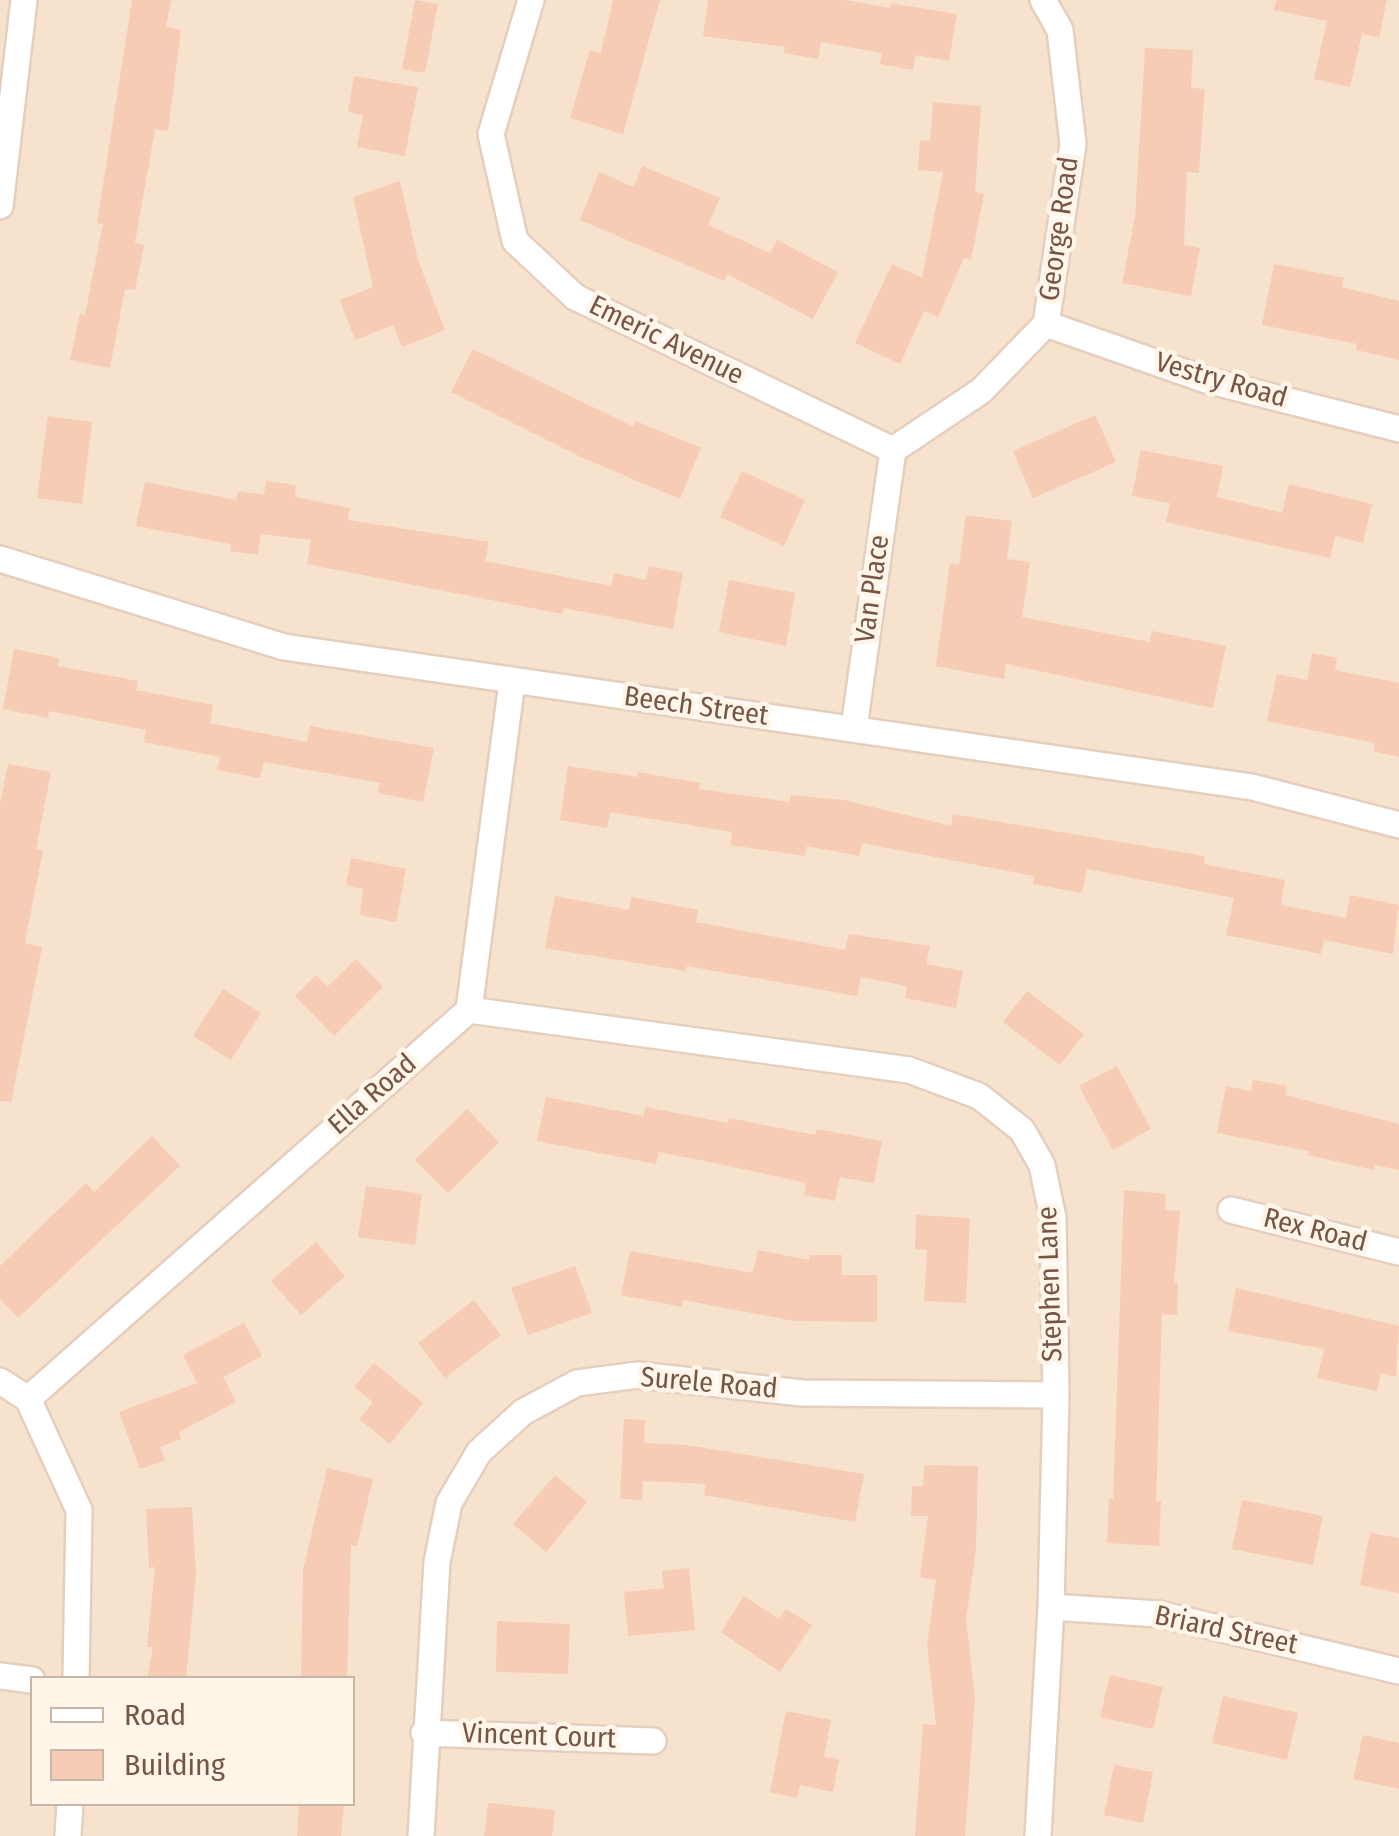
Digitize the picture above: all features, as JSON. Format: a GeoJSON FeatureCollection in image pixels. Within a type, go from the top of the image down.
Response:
{"type":"FeatureCollection","features":[{"type":"Feature","properties":{"kind":"street"},"geometry":{"type":"LineString","coordinates":[[0,206],[24,0]]}},
{"type":"Feature","properties":{"kind":"street","name":"Emeric Avenue"},"geometry":{"type":"LineString","coordinates":[[531,0],[491,134],[515,240],[575,297],[893,450]]}},
{"type":"Feature","properties":{"kind":"street","name":"George Road"},"geometry":{"type":"LineString","coordinates":[[893,450],[980,391],[1046,324],[1073,144],[1060,30],[1044,0]]}},
{"type":"Feature","properties":{"kind":"street","name":"Vestry Road"},"geometry":{"type":"LineString","coordinates":[[1046,324],[1206,380],[1399,429]]}},
{"type":"Feature","properties":{"kind":"street","name":"Van Place"},"geometry":{"type":"LineString","coordinates":[[854,728],[893,450]]}},
{"type":"Feature","properties":{"kind":"street","name":"Beech Street"},"geometry":{"type":"LineString","coordinates":[[0,559],[284,647],[1252,786],[1399,825]]}},
{"type":"Feature","properties":{"kind":"street"},"geometry":{"type":"LineString","coordinates":[[470,1010],[512,682]]}},
{"type":"Feature","properties":{"kind":"street","name":"Stephen Lane"},"geometry":{"type":"LineString","coordinates":[[470,1010],[908,1070],[979,1096],[1022,1130],[1042,1165],[1053,1218],[1056,1396],[1051,1606],[1038,1836]]}},
{"type":"Feature","properties":{"kind":"street","name":"Ella Road"},"geometry":{"type":"LineString","coordinates":[[28,1400],[470,1010]]}},
{"type":"Feature","properties":{"kind":"street","name":"Rex Road"},"geometry":{"type":"LineString","coordinates":[[1231,1210],[1399,1252]]}},
{"type":"Feature","properties":{"kind":"street","name":"Surele Road"},"geometry":{"type":"LineString","coordinates":[[422,1836],[424,1732],[437,1562],[449,1503],[479,1452],[523,1412],[576,1384],[638,1375],[802,1392],[1056,1396]]}},
{"type":"Feature","properties":{"kind":"street"},"geometry":{"type":"LineString","coordinates":[[0,1381],[28,1400],[79,1510],[76,1676]]}},
{"type":"Feature","properties":{"kind":"street","name":"Briard Street"},"geometry":{"type":"LineString","coordinates":[[1051,1606],[1158,1614],[1399,1671]]}},
{"type":"Feature","properties":{"kind":"street"},"geometry":{"type":"LineString","coordinates":[[0,1676],[30,1680]]}},
{"type":"Feature","properties":{"kind":"street","name":"Vincent Court"},"geometry":{"type":"LineString","coordinates":[[424,1732],[654,1741]]}},
{"type":"Feature","properties":{"kind":"street"},"geometry":{"type":"LineString","coordinates":[[68,1836],[70,1806]]}},
{"type":"Feature","properties":{"kind":"shaded area"},"geometry":{"type":"Polygon","coordinates":[[[0,0],[1399,0],[1399,1836],[0,1836],[0,0]]]}},
{"type":"Feature","properties":{"kind":"building"},"geometry":{"type":"Polygon","coordinates":[[[132,0],[171,0],[166,27],[181,30],[168,131],[155,129],[135,243],[144,245],[135,290],[125,289],[110,368],[70,360],[80,314],[85,315],[103,224],[97,223],[132,0]]]}},
{"type":"Feature","properties":{"kind":"building"},"geometry":{"type":"Polygon","coordinates":[[[415,0],[438,4],[425,73],[402,69],[415,0]]]}},
{"type":"Feature","properties":{"kind":"building"},"geometry":{"type":"Polygon","coordinates":[[[613,0],[660,0],[623,134],[570,118],[590,50],[601,53],[613,0]]]}},
{"type":"Feature","properties":{"kind":"building"},"geometry":{"type":"Polygon","coordinates":[[[708,0],[845,0],[957,14],[949,61],[916,55],[913,70],[880,64],[882,53],[821,42],[818,59],[784,53],[785,47],[703,36],[708,0]]]}},
{"type":"Feature","properties":{"kind":"building"},"geometry":{"type":"Polygon","coordinates":[[[1276,0],[1387,0],[1379,37],[1362,34],[1350,87],[1314,79],[1327,21],[1274,10],[1276,0]]]}},
{"type":"Feature","properties":{"kind":"building"},"geometry":{"type":"Polygon","coordinates":[[[1145,48],[1193,50],[1191,88],[1205,89],[1199,173],[1187,172],[1184,245],[1200,248],[1191,296],[1122,283],[1135,217],[1145,48]]]}},
{"type":"Feature","properties":{"kind":"building"},"geometry":{"type":"Polygon","coordinates":[[[354,76],[418,87],[405,156],[357,147],[363,115],[348,112],[354,76]]]}},
{"type":"Feature","properties":{"kind":"building"},"geometry":{"type":"Polygon","coordinates":[[[933,102],[981,106],[975,192],[984,194],[971,260],[964,258],[938,317],[924,311],[900,364],[855,343],[892,264],[922,278],[943,172],[918,170],[920,140],[930,141],[933,102]]]}},
{"type":"Feature","properties":{"kind":"building"},"geometry":{"type":"Polygon","coordinates":[[[642,166],[720,198],[708,225],[770,253],[777,240],[838,272],[813,319],[727,274],[724,281],[580,220],[599,172],[634,187],[642,166]]]}},
{"type":"Feature","properties":{"kind":"building"},"geometry":{"type":"Polygon","coordinates":[[[400,181],[418,260],[445,330],[402,347],[393,325],[355,340],[340,300],[373,287],[353,197],[400,181]]]}},
{"type":"Feature","properties":{"kind":"building"},"geometry":{"type":"Polygon","coordinates":[[[1274,264],[1344,278],[1342,287],[1399,301],[1399,360],[1356,350],[1357,344],[1262,325],[1274,264]]]}},
{"type":"Feature","properties":{"kind":"building"},"geometry":{"type":"Polygon","coordinates":[[[473,349],[634,427],[636,421],[701,448],[680,499],[583,458],[451,392],[473,349]]]}},
{"type":"Feature","properties":{"kind":"building"},"geometry":{"type":"Polygon","coordinates":[[[1095,415],[1116,462],[1033,498],[1013,451],[1095,415]]]}},
{"type":"Feature","properties":{"kind":"building"},"geometry":{"type":"Polygon","coordinates":[[[48,416],[92,422],[82,504],[37,498],[48,416]]]}},
{"type":"Feature","properties":{"kind":"building"},"geometry":{"type":"Polygon","coordinates":[[[1141,450],[1223,466],[1217,497],[1282,513],[1289,484],[1372,504],[1363,543],[1335,536],[1330,558],[1166,522],[1170,503],[1132,496],[1141,450]]]}},
{"type":"Feature","properties":{"kind":"building"},"geometry":{"type":"Polygon","coordinates":[[[742,471],[805,500],[784,546],[720,517],[742,471]]]}},
{"type":"Feature","properties":{"kind":"building"},"geometry":{"type":"Polygon","coordinates":[[[266,481],[296,485],[295,497],[350,508],[348,520],[489,542],[485,561],[611,586],[614,573],[646,580],[649,566],[683,573],[673,629],[564,608],[562,614],[307,564],[311,540],[261,534],[258,555],[230,551],[231,544],[136,526],[145,482],[236,500],[238,491],[264,495],[266,481]]]}},
{"type":"Feature","properties":{"kind":"building"},"geometry":{"type":"Polygon","coordinates":[[[966,515],[1012,521],[1007,559],[1030,562],[1022,617],[1150,642],[1152,631],[1226,646],[1213,708],[1006,664],[1004,679],[936,666],[950,563],[959,565],[966,515]]]}},
{"type":"Feature","properties":{"kind":"building"},"geometry":{"type":"Polygon","coordinates":[[[729,580],[795,593],[786,646],[719,632],[729,580]]]}},
{"type":"Feature","properties":{"kind":"building"},"geometry":{"type":"Polygon","coordinates":[[[14,649],[59,658],[58,666],[138,681],[136,690],[213,705],[210,723],[307,742],[310,726],[434,748],[423,802],[378,793],[380,783],[264,762],[260,778],[217,770],[220,757],[144,742],[146,730],[49,711],[48,718],[3,709],[14,649]]]}},
{"type":"Feature","properties":{"kind":"building"},"geometry":{"type":"Polygon","coordinates":[[[1312,653],[1337,658],[1335,670],[1399,683],[1399,757],[1373,751],[1375,743],[1267,721],[1277,674],[1307,680],[1312,653]]]}},
{"type":"Feature","properties":{"kind":"building"},"geometry":{"type":"Polygon","coordinates":[[[8,764],[51,772],[36,849],[43,850],[25,943],[42,947],[11,1102],[0,1101],[0,804],[8,764]]]}},
{"type":"Feature","properties":{"kind":"building"},"geometry":{"type":"Polygon","coordinates":[[[568,766],[637,777],[638,772],[700,783],[699,789],[789,802],[791,795],[844,800],[951,826],[953,814],[1205,856],[1204,864],[1285,880],[1281,905],[1346,918],[1350,895],[1399,905],[1393,954],[1324,940],[1321,954],[1226,935],[1234,898],[1087,869],[1082,893],[1033,884],[1034,876],[862,843],[859,856],[807,846],[805,856],[730,845],[732,832],[610,812],[607,828],[560,820],[568,766]]]}},
{"type":"Feature","properties":{"kind":"building"},"geometry":{"type":"Polygon","coordinates":[[[351,858],[406,869],[396,922],[360,915],[363,889],[346,885],[351,858]]]}},
{"type":"Feature","properties":{"kind":"building"},"geometry":{"type":"Polygon","coordinates":[[[555,896],[629,910],[631,897],[698,910],[696,922],[845,950],[849,934],[930,946],[926,964],[963,971],[956,1008],[905,998],[907,986],[861,977],[857,996],[687,966],[686,971],[545,948],[555,896]]]}},
{"type":"Feature","properties":{"kind":"building"},"geometry":{"type":"Polygon","coordinates":[[[356,959],[383,987],[334,1036],[295,996],[316,975],[327,987],[356,959]]]}},
{"type":"Feature","properties":{"kind":"building"},"geometry":{"type":"Polygon","coordinates":[[[223,989],[261,1013],[231,1060],[193,1036],[223,989]]]}},
{"type":"Feature","properties":{"kind":"building"},"geometry":{"type":"Polygon","coordinates":[[[1027,991],[1084,1034],[1060,1065],[1003,1022],[1027,991]]]}},
{"type":"Feature","properties":{"kind":"building"},"geometry":{"type":"Polygon","coordinates":[[[1117,1066],[1151,1129],[1113,1150],[1079,1086],[1117,1066]]]}},
{"type":"Feature","properties":{"kind":"building"},"geometry":{"type":"Polygon","coordinates":[[[1253,1080],[1287,1086],[1285,1095],[1399,1124],[1399,1170],[1375,1165],[1374,1170],[1308,1155],[1309,1151],[1217,1133],[1226,1086],[1251,1091],[1253,1080]]]}},
{"type":"Feature","properties":{"kind":"building"},"geometry":{"type":"Polygon","coordinates":[[[546,1097],[644,1116],[645,1107],[728,1123],[729,1118],[815,1135],[817,1129],[882,1141],[874,1183],[840,1177],[835,1201],[804,1195],[806,1183],[720,1164],[659,1152],[656,1164],[537,1141],[546,1097]]]}},
{"type":"Feature","properties":{"kind":"building"},"geometry":{"type":"Polygon","coordinates":[[[467,1109],[499,1142],[448,1193],[415,1160],[467,1109]]]}},
{"type":"Feature","properties":{"kind":"building"},"geometry":{"type":"Polygon","coordinates":[[[152,1136],[180,1166],[18,1318],[0,1299],[0,1266],[86,1183],[94,1192],[152,1136]]]}},
{"type":"Feature","properties":{"kind":"building"},"geometry":{"type":"Polygon","coordinates":[[[366,1186],[422,1194],[415,1245],[358,1237],[366,1186]]]}},
{"type":"Feature","properties":{"kind":"building"},"geometry":{"type":"Polygon","coordinates":[[[1124,1190],[1166,1194],[1165,1210],[1180,1211],[1174,1283],[1178,1283],[1177,1315],[1162,1314],[1156,1501],[1161,1501],[1159,1546],[1107,1543],[1109,1498],[1113,1499],[1124,1190]]]}},
{"type":"Feature","properties":{"kind":"building"},"geometry":{"type":"Polygon","coordinates":[[[916,1215],[970,1218],[966,1303],[924,1301],[927,1250],[915,1249],[916,1215]]]}},
{"type":"Feature","properties":{"kind":"building"},"geometry":{"type":"Polygon","coordinates":[[[316,1242],[345,1276],[301,1315],[271,1281],[316,1242]]]}},
{"type":"Feature","properties":{"kind":"building"},"geometry":{"type":"Polygon","coordinates":[[[758,1250],[809,1260],[809,1255],[842,1255],[842,1275],[877,1275],[877,1322],[794,1321],[683,1300],[682,1307],[621,1295],[630,1251],[753,1273],[758,1250]]]}},
{"type":"Feature","properties":{"kind":"building"},"geometry":{"type":"Polygon","coordinates":[[[575,1266],[592,1313],[528,1335],[511,1288],[575,1266]]]}},
{"type":"Feature","properties":{"kind":"building"},"geometry":{"type":"Polygon","coordinates":[[[1236,1288],[1399,1326],[1396,1377],[1381,1373],[1377,1391],[1317,1378],[1324,1349],[1228,1331],[1236,1288]]]}},
{"type":"Feature","properties":{"kind":"building"},"geometry":{"type":"Polygon","coordinates":[[[474,1300],[501,1335],[445,1378],[418,1343],[474,1300]]]}},
{"type":"Feature","properties":{"kind":"building"},"geometry":{"type":"Polygon","coordinates":[[[244,1323],[262,1356],[223,1377],[236,1402],[179,1432],[181,1439],[160,1447],[165,1460],[140,1469],[119,1412],[197,1383],[183,1355],[244,1323]]]}},
{"type":"Feature","properties":{"kind":"building"},"geometry":{"type":"Polygon","coordinates":[[[374,1363],[423,1403],[390,1444],[359,1419],[373,1402],[354,1387],[374,1363]]]}},
{"type":"Feature","properties":{"kind":"building"},"geometry":{"type":"Polygon","coordinates":[[[624,1419],[645,1420],[644,1443],[687,1445],[864,1474],[855,1522],[704,1495],[706,1484],[643,1481],[642,1500],[620,1499],[624,1419]]]}},
{"type":"Feature","properties":{"kind":"building"},"geometry":{"type":"Polygon","coordinates":[[[924,1465],[978,1466],[976,1550],[966,1620],[975,1697],[965,1836],[915,1836],[923,1724],[936,1725],[927,1645],[936,1580],[920,1577],[928,1516],[911,1516],[912,1486],[923,1486],[924,1465]]]}},
{"type":"Feature","properties":{"kind":"building"},"geometry":{"type":"Polygon","coordinates":[[[327,1468],[373,1479],[357,1546],[351,1545],[347,1676],[301,1676],[303,1570],[327,1468]]]}},
{"type":"Feature","properties":{"kind":"building"},"geometry":{"type":"Polygon","coordinates":[[[555,1475],[587,1502],[546,1552],[513,1524],[555,1475]]]}},
{"type":"Feature","properties":{"kind":"building"},"geometry":{"type":"Polygon","coordinates":[[[1242,1500],[1323,1516],[1313,1565],[1232,1549],[1242,1500]]]}},
{"type":"Feature","properties":{"kind":"building"},"geometry":{"type":"Polygon","coordinates":[[[192,1507],[196,1575],[186,1676],[147,1676],[153,1647],[147,1647],[155,1567],[149,1568],[146,1509],[192,1507]]]}},
{"type":"Feature","properties":{"kind":"building"},"geometry":{"type":"Polygon","coordinates":[[[1370,1533],[1399,1538],[1399,1593],[1360,1585],[1370,1533]]]}},
{"type":"Feature","properties":{"kind":"building"},"geometry":{"type":"Polygon","coordinates":[[[689,1568],[695,1630],[628,1636],[624,1592],[664,1588],[662,1571],[689,1568]]]}},
{"type":"Feature","properties":{"kind":"building"},"geometry":{"type":"Polygon","coordinates":[[[744,1596],[779,1619],[786,1609],[812,1625],[780,1672],[721,1632],[744,1596]]]}},
{"type":"Feature","properties":{"kind":"building"},"geometry":{"type":"Polygon","coordinates":[[[497,1621],[570,1624],[568,1674],[496,1672],[497,1621]]]}},
{"type":"Feature","properties":{"kind":"building"},"geometry":{"type":"Polygon","coordinates":[[[1110,1675],[1163,1687],[1153,1729],[1100,1717],[1110,1675]]]}},
{"type":"Feature","properties":{"kind":"building"},"geometry":{"type":"Polygon","coordinates":[[[1223,1696],[1298,1713],[1287,1760],[1212,1743],[1223,1696]]]}},
{"type":"Feature","properties":{"kind":"building"},"geometry":{"type":"Polygon","coordinates":[[[786,1711],[831,1720],[824,1757],[839,1759],[833,1792],[800,1785],[797,1798],[770,1792],[786,1711]]]}},
{"type":"Feature","properties":{"kind":"building"},"geometry":{"type":"Polygon","coordinates":[[[1363,1735],[1399,1743],[1399,1789],[1353,1779],[1363,1735]]]}},
{"type":"Feature","properties":{"kind":"building"},"geometry":{"type":"Polygon","coordinates":[[[1114,1765],[1153,1772],[1143,1823],[1104,1815],[1114,1765]]]}},
{"type":"Feature","properties":{"kind":"building"},"geometry":{"type":"Polygon","coordinates":[[[488,1803],[555,1810],[552,1836],[484,1836],[488,1803]]]}},
{"type":"Feature","properties":{"kind":"building"},"geometry":{"type":"Polygon","coordinates":[[[299,1806],[344,1806],[341,1836],[297,1836],[299,1806]]]}}]}
